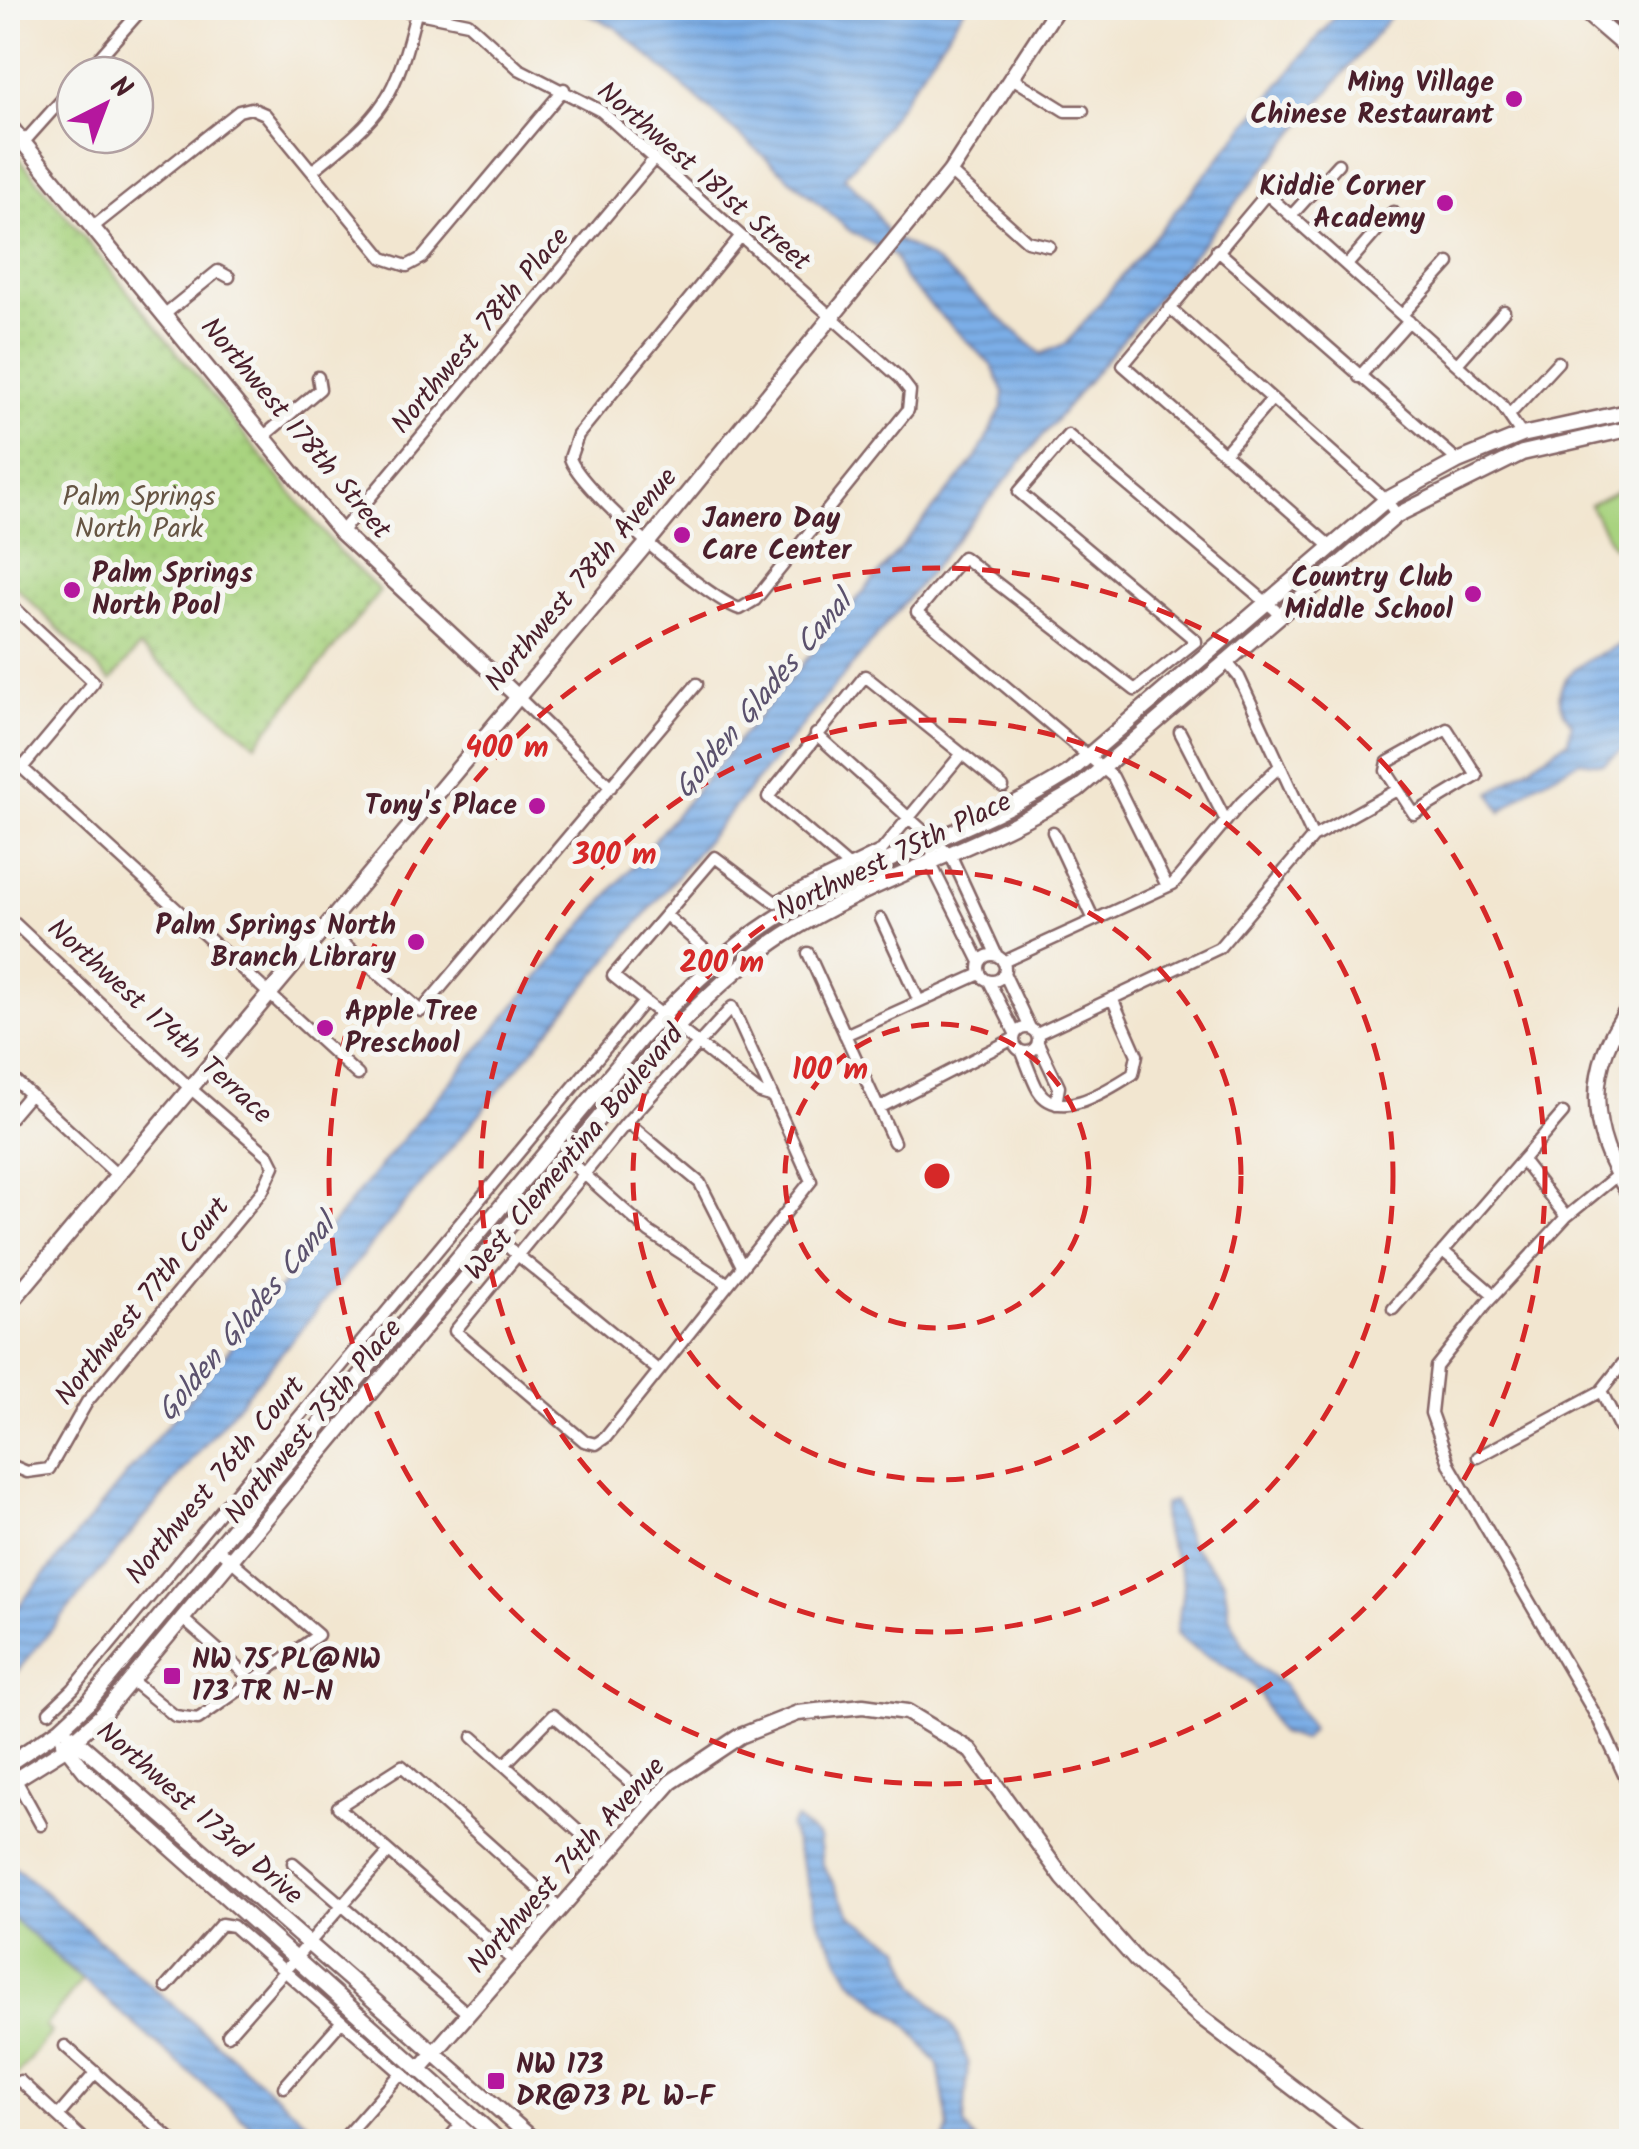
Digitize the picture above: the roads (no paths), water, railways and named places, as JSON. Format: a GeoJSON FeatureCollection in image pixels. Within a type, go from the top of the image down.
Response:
{"type":"FeatureCollection","features":[{"type":"Feature","properties":{"kind":"main road"},"geometry":{"type":"LineString","coordinates":[[1582,8],[1604,12],[1632,26]]}},
{"type":"Feature","properties":{"kind":"main road"},"geometry":{"type":"LineString","coordinates":[[1604,12],[1632,52]]}},
{"type":"Feature","properties":{"kind":"street"},"geometry":{"type":"LineString","coordinates":[[102,55],[143,8]]}},
{"type":"Feature","properties":{"kind":"street","name":"Northwest 181st Street"},"geometry":{"type":"LineString","coordinates":[[394,8],[417,9],[468,24],[519,69],[601,112],[910,391],[908,410],[755,600],[740,609],[720,603],[648,542]]}},
{"type":"Feature","properties":{"kind":"street","name":"Northwest 78th Avenue"},"geometry":{"type":"LineString","coordinates":[[8,1306],[648,542],[950,172],[1057,8]]}},
{"type":"Feature","properties":{"kind":"street"},"geometry":{"type":"LineString","coordinates":[[312,171],[380,113],[404,62],[417,9]]}},
{"type":"Feature","properties":{"kind":"street"},"geometry":{"type":"LineString","coordinates":[[1012,78],[1066,111],[1084,111]]}},
{"type":"Feature","properties":{"kind":"street"},"geometry":{"type":"LineString","coordinates":[[93,227],[239,110],[250,108],[265,114],[382,258],[408,266],[422,258],[564,90]]}},
{"type":"Feature","properties":{"kind":"street"},"geometry":{"type":"LineString","coordinates":[[24,142],[55,107]]}},
{"type":"Feature","properties":{"kind":"street","name":"Northwest 178th Street"},"geometry":{"type":"LineString","coordinates":[[8,124],[341,532],[610,786]]}},
{"type":"Feature","properties":{"kind":"street","name":"Northwest 78th Place"},"geometry":{"type":"LineString","coordinates":[[341,532],[654,159]]}},
{"type":"Feature","properties":{"kind":"street"},"geometry":{"type":"LineString","coordinates":[[1290,216],[1338,164]]}},
{"type":"Feature","properties":{"kind":"street"},"geometry":{"type":"LineString","coordinates":[[950,172],[1027,241],[1049,246]]}},
{"type":"Feature","properties":{"kind":"street"},"geometry":{"type":"LineString","coordinates":[[1330,546],[1123,365],[1264,197],[1457,364],[1509,415],[1522,436]]}},
{"type":"Feature","properties":{"kind":"street"},"geometry":{"type":"LineString","coordinates":[[1347,265],[1393,212]]}},
{"type":"Feature","properties":{"kind":"street"},"geometry":{"type":"LineString","coordinates":[[648,542],[580,476],[570,458],[578,435],[740,237]]}},
{"type":"Feature","properties":{"kind":"street"},"geometry":{"type":"LineString","coordinates":[[1217,250],[1458,461]]}},
{"type":"Feature","properties":{"kind":"street"},"geometry":{"type":"LineString","coordinates":[[1359,377],[1449,263]]}},
{"type":"Feature","properties":{"kind":"street"},"geometry":{"type":"LineString","coordinates":[[165,314],[218,272],[229,277]]}},
{"type":"Feature","properties":{"kind":"street"},"geometry":{"type":"LineString","coordinates":[[1170,308],[1386,500],[1397,515]]}},
{"type":"Feature","properties":{"kind":"street"},"geometry":{"type":"LineString","coordinates":[[1457,364],[1504,311]]}},
{"type":"Feature","properties":{"kind":"street"},"geometry":{"type":"LineString","coordinates":[[1509,415],[1558,362]]}},
{"type":"Feature","properties":{"kind":"street"},"geometry":{"type":"LineString","coordinates":[[264,436],[320,389],[318,377]]}},
{"type":"Feature","properties":{"kind":"street"},"geometry":{"type":"LineString","coordinates":[[1224,454],[1272,399]]}},
{"type":"Feature","properties":{"kind":"street","name":"Northwest 75th Place"},"geometry":{"type":"LineString","coordinates":[[8,1764],[60,1729],[88,1702],[662,1016],[719,960],[773,920],[1023,802],[1089,757],[1386,500],[1458,461],[1522,436],[1632,411]]}},
{"type":"Feature","properties":{"kind":"street","name":"Northwest 75th Place"},"geometry":{"type":"LineString","coordinates":[[12,1782],[76,1739],[132,1681],[676,1028],[731,975],[783,936],[1032,818],[1104,770],[1224,659],[1397,515],[1522,453],[1632,428]]}},
{"type":"Feature","properties":{"kind":"street"},"geometry":{"type":"LineString","coordinates":[[1167,886],[1113,777],[916,612],[963,557],[1135,690],[1196,641],[1019,492],[1068,435],[1280,614]]}},
{"type":"Feature","properties":{"kind":"street"},"geometry":{"type":"LineString","coordinates":[[8,602],[94,682],[22,768]]}},
{"type":"Feature","properties":{"kind":"street"},"geometry":{"type":"LineString","coordinates":[[1224,659],[1240,676],[1313,837]]}},
{"type":"Feature","properties":{"kind":"street"},"geometry":{"type":"LineString","coordinates":[[847,865],[768,797],[865,676],[1002,788]]}},
{"type":"Feature","properties":{"kind":"street"},"geometry":{"type":"LineString","coordinates":[[326,928],[421,1011],[697,684]]}},
{"type":"Feature","properties":{"kind":"street"},"geometry":{"type":"LineString","coordinates":[[1445,728],[1452,732],[1476,772],[1474,779],[1417,814],[1411,812],[1397,790],[1386,771],[1388,762],[1445,728]]}},
{"type":"Feature","properties":{"kind":"street"},"geometry":{"type":"LineString","coordinates":[[1180,732],[1226,821]]}},
{"type":"Feature","properties":{"kind":"street"},"geometry":{"type":"LineString","coordinates":[[816,734],[911,816],[950,856],[1059,1087],[1056,1104]]}},
{"type":"Feature","properties":{"kind":"street"},"geometry":{"type":"LineString","coordinates":[[8,755],[268,998],[358,1076]]}},
{"type":"Feature","properties":{"kind":"street"},"geometry":{"type":"LineString","coordinates":[[504,1204],[495,1229],[498,1239],[659,1371],[811,1181],[770,1096],[760,1093],[695,1044],[613,976],[715,858],[775,902],[882,850],[960,756]]}},
{"type":"Feature","properties":{"kind":"street"},"geometry":{"type":"LineString","coordinates":[[845,1035],[1167,886],[1280,766]]}},
{"type":"Feature","properties":{"kind":"street"},"geometry":{"type":"LineString","coordinates":[[879,1108],[1014,1036],[1035,1035],[1219,948],[1313,837],[1397,790]]}},
{"type":"Feature","properties":{"kind":"street"},"geometry":{"type":"LineString","coordinates":[[1054,832],[1094,920]]}},
{"type":"Feature","properties":{"kind":"street"},"geometry":{"type":"LineString","coordinates":[[934,843],[931,864],[1040,1094],[1056,1104],[1079,1102],[1133,1074],[1138,1065],[1112,998]]}},
{"type":"Feature","properties":{"kind":"street"},"geometry":{"type":"LineString","coordinates":[[666,915],[704,949]]}},
{"type":"Feature","properties":{"kind":"street","name":"Northwest 174th Terrace"},"geometry":{"type":"LineString","coordinates":[[8,917],[190,1088],[269,1156],[274,1166]]}},
{"type":"Feature","properties":{"kind":"street"},"geometry":{"type":"LineString","coordinates":[[881,919],[918,1001]]}},
{"type":"Feature","properties":{"kind":"street"},"geometry":{"type":"LineString","coordinates":[[808,953],[894,1142]]}},
{"type":"Feature","properties":{"kind":"street"},"geometry":{"type":"LineString","coordinates":[[983,972],[1001,964]]}},
{"type":"Feature","properties":{"kind":"street","name":"Northwest 76th Court"},"geometry":{"type":"LineString","coordinates":[[49,1712],[74,1689],[643,1003]]}},
{"type":"Feature","properties":{"kind":"street"},"geometry":{"type":"LineString","coordinates":[[1632,1004],[1610,1038],[1598,1082],[1600,1138],[1632,1198]]}},
{"type":"Feature","properties":{"kind":"street","name":"West Clementina Boulevard"},"geometry":{"type":"LineString","coordinates":[[659,1371],[596,1444],[584,1440],[455,1330],[627,1122],[732,1007],[770,1096]]}},
{"type":"Feature","properties":{"kind":"street"},"geometry":{"type":"LineString","coordinates":[[1022,1052],[1035,1035]]}},
{"type":"Feature","properties":{"kind":"street"},"geometry":{"type":"LineString","coordinates":[[8,1074],[116,1174]]}},
{"type":"Feature","properties":{"kind":"street"},"geometry":{"type":"LineString","coordinates":[[8,1120],[30,1094]]}},
{"type":"Feature","properties":{"kind":"street"},"geometry":{"type":"LineString","coordinates":[[1393,1309],[1563,1113]]}},
{"type":"Feature","properties":{"kind":"street"},"geometry":{"type":"LineString","coordinates":[[627,1122],[700,1184],[741,1264]]}},
{"type":"Feature","properties":{"kind":"street"},"geometry":{"type":"LineString","coordinates":[[566,1158],[648,1232],[727,1283]]}},
{"type":"Feature","properties":{"kind":"street"},"geometry":{"type":"LineString","coordinates":[[1522,1160],[1566,1217]]}},
{"type":"Feature","properties":{"kind":"street"},"geometry":{"type":"LineString","coordinates":[[1632,1164],[1566,1217],[1494,1294],[1436,1366],[1431,1413],[1438,1440],[1599,1721],[1632,1792]]}},
{"type":"Feature","properties":{"kind":"street","name":"Northwest 77th Court"},"geometry":{"type":"LineString","coordinates":[[8,1464],[27,1472],[49,1468],[80,1412],[263,1190],[274,1166]]}},
{"type":"Feature","properties":{"kind":"street"},"geometry":{"type":"LineString","coordinates":[[1443,1251],[1494,1294]]}},
{"type":"Feature","properties":{"kind":"street"},"geometry":{"type":"LineString","coordinates":[[393,1302],[424,1328]]}},
{"type":"Feature","properties":{"kind":"street"},"geometry":{"type":"LineString","coordinates":[[1478,1457],[1601,1390],[1632,1352]]}},
{"type":"Feature","properties":{"kind":"street"},"geometry":{"type":"LineString","coordinates":[[1601,1390],[1632,1452]]}},
{"type":"Feature","properties":{"kind":"street"},"geometry":{"type":"LineString","coordinates":[[132,1681],[175,1716],[187,1721],[198,1719],[318,1635],[218,1549]]}},
{"type":"Feature","properties":{"kind":"street"},"geometry":{"type":"LineString","coordinates":[[183,1619],[252,1680]]}},
{"type":"Feature","properties":{"kind":"street"},"geometry":{"type":"LineString","coordinates":[[74,1689],[88,1702]]}},
{"type":"Feature","properties":{"kind":"street","name":"Northwest 74th Avenue"},"geometry":{"type":"LineString","coordinates":[[419,2070],[653,1802],[700,1758],[740,1736],[798,1713],[832,1708],[907,1712],[970,1750],[1063,1878],[1136,1960],[1198,2015],[1364,2142]]}},
{"type":"Feature","properties":{"kind":"street"},"geometry":{"type":"LineString","coordinates":[[504,1765],[554,1716],[653,1802]]}},
{"type":"Feature","properties":{"kind":"street","name":"Northwest 173rd Drive"},"geometry":{"type":"LineString","coordinates":[[60,1729],[536,2142]]}},
{"type":"Feature","properties":{"kind":"street","name":"Northwest 173rd Drive"},"geometry":{"type":"LineString","coordinates":[[60,1729],[64,1749],[289,1966],[419,2070],[501,2142]]}},
{"type":"Feature","properties":{"kind":"street"},"geometry":{"type":"LineString","coordinates":[[473,1737],[606,1856]]}},
{"type":"Feature","properties":{"kind":"street"},"geometry":{"type":"LineString","coordinates":[[514,1961],[338,1807],[402,1766],[560,1908]]}},
{"type":"Feature","properties":{"kind":"street"},"geometry":{"type":"LineString","coordinates":[[12,1782],[41,1825]]}},
{"type":"Feature","properties":{"kind":"street"},"geometry":{"type":"LineString","coordinates":[[228,2035],[389,1852]]}},
{"type":"Feature","properties":{"kind":"street"},"geometry":{"type":"LineString","coordinates":[[294,1862],[467,2014]]}},
{"type":"Feature","properties":{"kind":"street"},"geometry":{"type":"LineString","coordinates":[[166,1986],[221,1924],[233,1926],[289,1966],[342,2021],[480,2142]]}},
{"type":"Feature","properties":{"kind":"street"},"geometry":{"type":"LineString","coordinates":[[284,2087],[342,2021]]}},
{"type":"Feature","properties":{"kind":"street"},"geometry":{"type":"LineString","coordinates":[[65,2046],[174,2142]]}},
{"type":"Feature","properties":{"kind":"street"},"geometry":{"type":"LineString","coordinates":[[58,2116],[96,2072]]}},
{"type":"Feature","properties":{"kind":"street"},"geometry":{"type":"LineString","coordinates":[[342,2140],[402,2072]]}},
{"type":"Feature","properties":{"kind":"street"},"geometry":{"type":"LineString","coordinates":[[20,2081],[86,2142]]}},
{"type":"Feature","properties":{"kind":"street"},"geometry":{"type":"LineString","coordinates":[[446,2142],[461,2124]]}},
{"type":"Feature","properties":{"kind":"water"},"geometry":{"type":"Polygon","coordinates":[[[574,8],[965,8],[874,143],[844,177],[869,202],[888,234],[938,263],[1041,354],[1067,343],[1342,8],[1398,8],[8,1682],[8,1619],[394,1149],[977,457],[1002,407],[1004,393],[992,366],[906,281],[894,256],[850,231],[615,27],[574,8]]]}},
{"type":"Feature","properties":{"kind":"water"},"geometry":{"type":"Polygon","coordinates":[[[1631,640],[1632,736],[1627,747],[1603,764],[1580,761],[1536,784],[1501,812],[1491,793],[1568,741],[1571,722],[1561,706],[1560,692],[1565,680],[1588,660],[1631,640]]]}},
{"type":"Feature","properties":{"kind":"water"},"geometry":{"type":"Polygon","coordinates":[[[1174,1501],[1190,1544],[1224,1581],[1229,1615],[1243,1644],[1255,1663],[1284,1685],[1312,1729],[1303,1740],[1280,1733],[1251,1684],[1177,1633],[1183,1583],[1163,1524],[1165,1503],[1174,1501]]]}},
{"type":"Feature","properties":{"kind":"water"},"geometry":{"type":"Polygon","coordinates":[[[796,1819],[819,1838],[822,1863],[852,1917],[900,1946],[916,1985],[954,2028],[968,2062],[964,2125],[976,2141],[944,2141],[949,2128],[938,2065],[908,2026],[852,1981],[821,1927],[790,1827],[796,1819]]]}},
{"type":"Feature","properties":{"kind":"water"},"geometry":{"type":"Polygon","coordinates":[[[8,1861],[328,2141],[268,2141],[8,1914],[8,1861]]]}},
{"type":"Feature","properties":{"kind":"place","name":"Ming Village Chinese Restaurant"},"geometry":{"type":"Point","coordinates":[1514,99]}},
{"type":"Feature","properties":{"kind":"place","name":"Kiddie Corner Academy"},"geometry":{"type":"Point","coordinates":[1445,203]}},
{"type":"Feature","properties":{"kind":"place","name":"Janero Day Care Center"},"geometry":{"type":"Point","coordinates":[682,535]}},
{"type":"Feature","properties":{"kind":"place","name":"Palm Springs North Pool"},"geometry":{"type":"Point","coordinates":[72,590]}},
{"type":"Feature","properties":{"kind":"place","name":"Country Club Middle School"},"geometry":{"type":"Point","coordinates":[1473,594]}},
{"type":"Feature","properties":{"kind":"place","name":"Tony's Place"},"geometry":{"type":"Point","coordinates":[537,806]}},
{"type":"Feature","properties":{"kind":"place","name":"Palm Springs North Branch Library"},"geometry":{"type":"Point","coordinates":[416,942]}},
{"type":"Feature","properties":{"kind":"place","name":"Apple Tree Preschool"},"geometry":{"type":"Point","coordinates":[325,1028]}},
{"type":"Feature","properties":{"kind":"place","name":"NW 75 PL@NW 173 TR N-N"},"geometry":{"type":"Point","coordinates":[172,1676]}},
{"type":"Feature","properties":{"kind":"place","name":"NW 173 DR@73 PL W-F"},"geometry":{"type":"Point","coordinates":[496,2081]}},
{"type":"Feature","properties":{"kind":"park label","name":"Palm Springs North Park"},"geometry":{"type":"Point","coordinates":[139,513]}},
{"type":"Feature","properties":{"kind":"water label","name":"Golden Glades Canal"},"geometry":{"type":"Point","coordinates":[764,696]}},
{"type":"Feature","properties":{"kind":"water label","name":"Golden Glades Canal"},"geometry":{"type":"Point","coordinates":[247,1319]}}]}
